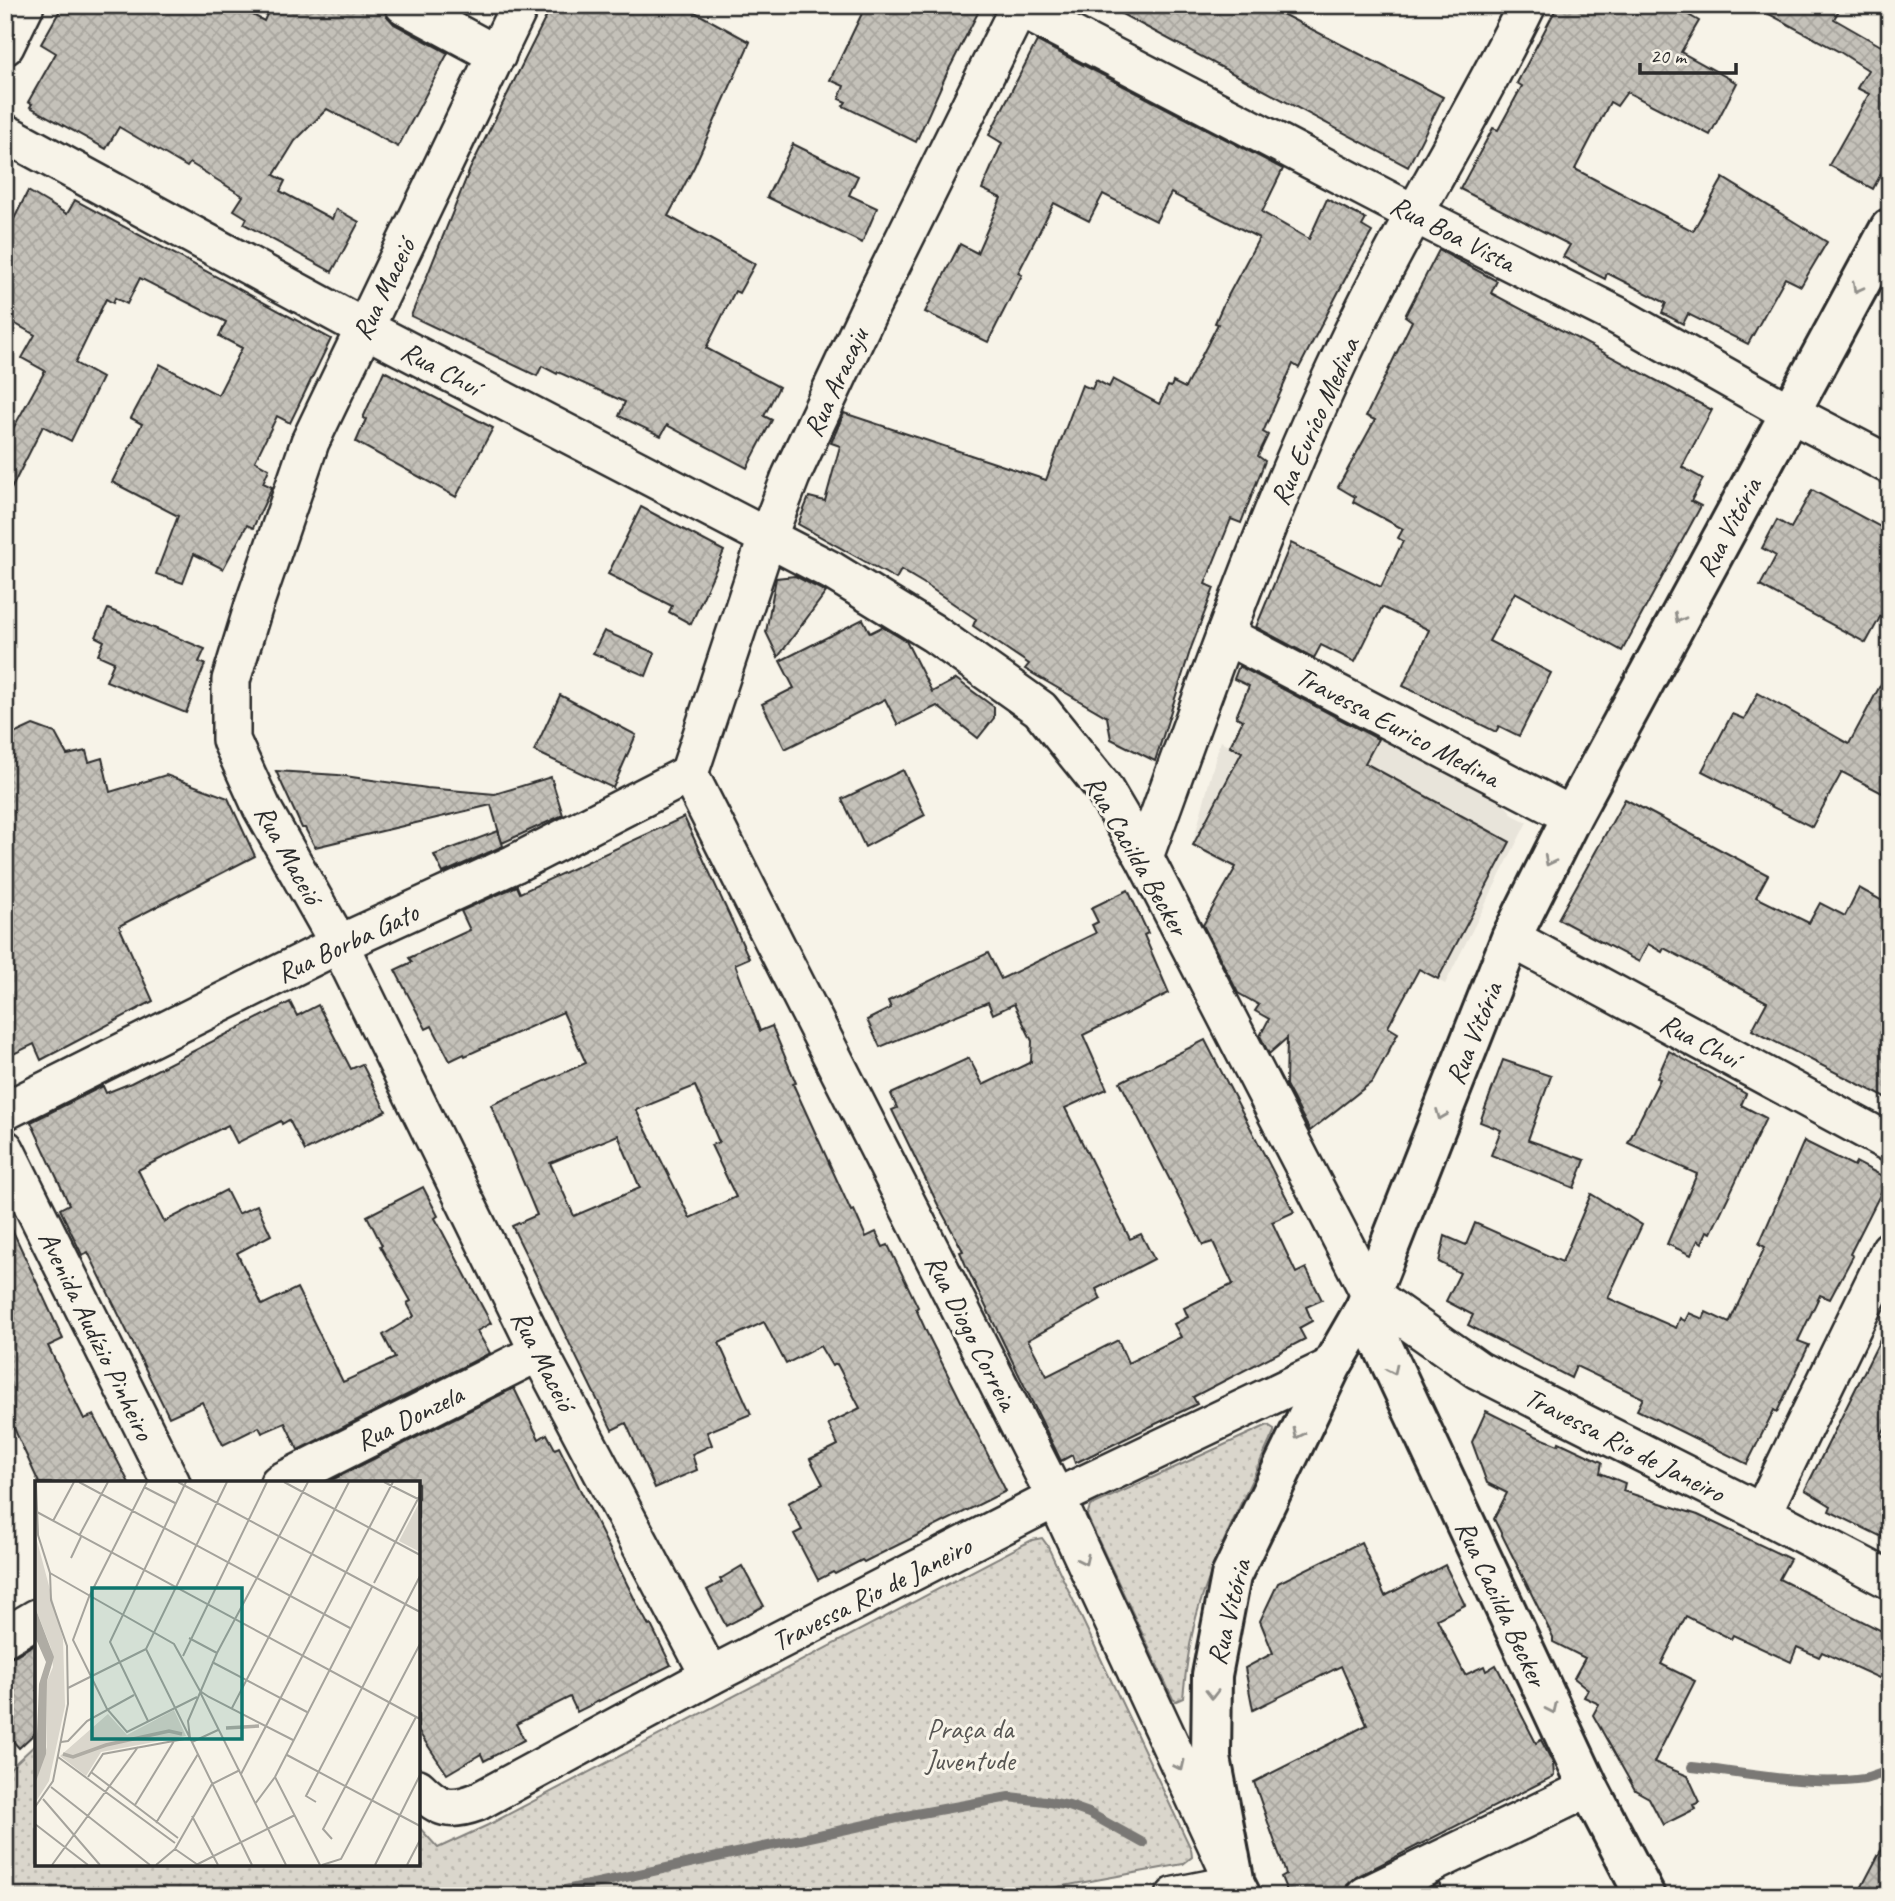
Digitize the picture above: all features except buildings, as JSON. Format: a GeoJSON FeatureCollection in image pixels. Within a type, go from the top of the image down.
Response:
{"type":"FeatureCollection","features":[{"type":"Feature","properties":{"kind":"main road","name":"Rua Vitória"},"geometry":{"type":"LineString","coordinates":[[1238,1890],[1211,1758],[1212,1675],[1231,1576],[1331,1367],[1367,1301],[1511,938],[1572,816],[1890,228]]}},
{"type":"Feature","properties":{"kind":"main road","name":"Rua Cacilda Becker"},"geometry":{"type":"LineString","coordinates":[[1367,1301],[1589,1788],[1645,1896]]}},
{"type":"Feature","properties":{"kind":"street"},"geometry":{"type":"LineString","coordinates":[[5,46],[25,5]]}},
{"type":"Feature","properties":{"kind":"street"},"geometry":{"type":"LineString","coordinates":[[404,5],[497,55]]}},
{"type":"Feature","properties":{"kind":"street","name":"Rua Maceió"},"geometry":{"type":"LineString","coordinates":[[520,5],[310,442],[231,680],[231,740],[262,808],[340,944],[539,1352],[710,1676]]}},
{"type":"Feature","properties":{"kind":"street","name":"Rua Euríco Medina"},"geometry":{"type":"LineString","coordinates":[[1144,857],[1224,635],[1309,426],[1362,312],[1501,59],[1527,5]]}},
{"type":"Feature","properties":{"kind":"street","name":"Rua Boa Vista"},"geometry":{"type":"LineString","coordinates":[[1018,6],[1415,214],[1618,316],[1790,413],[1890,465]]}},
{"type":"Feature","properties":{"kind":"street","name":"Rua Aracaju"},"geometry":{"type":"LineString","coordinates":[[689,774],[791,476],[1018,6]]}},
{"type":"Feature","properties":{"kind":"street","name":"Rua Chuí"},"geometry":{"type":"LineString","coordinates":[[5,133],[364,328],[768,538]]}},
{"type":"Feature","properties":{"kind":"street","name":"Rua Cacilda Becker"},"geometry":{"type":"LineString","coordinates":[[768,538],[832,570],[933,633],[1040,709],[1102,786],[1144,857],[1367,1301]]}},
{"type":"Feature","properties":{"kind":"street","name":"Travessa Eurico Medina"},"geometry":{"type":"LineString","coordinates":[[1224,635],[1572,816]]}},
{"type":"Feature","properties":{"kind":"street","name":"Rua Borba Gato"},"geometry":{"type":"LineString","coordinates":[[5,1111],[340,944],[514,864],[689,774]]}},
{"type":"Feature","properties":{"kind":"street","name":"Rua Diogo Correia"},"geometry":{"type":"LineString","coordinates":[[689,774],[1055,1498],[1238,1890]]}},
{"type":"Feature","properties":{"kind":"street","name":"Rua Chuí"},"geometry":{"type":"LineString","coordinates":[[1511,938],[1890,1143]]}},
{"type":"Feature","properties":{"kind":"street","name":"Avenida Audízio Pinheiro"},"geometry":{"type":"LineString","coordinates":[[5,1149],[170,1481]]}},
{"type":"Feature","properties":{"kind":"street"},"geometry":{"type":"LineString","coordinates":[[1762,1513],[1890,1250]]}},
{"type":"Feature","properties":{"kind":"street","name":"Travessa Rio de Janeiro"},"geometry":{"type":"LineString","coordinates":[[1367,1301],[1478,1370],[1890,1580]]}},
{"type":"Feature","properties":{"kind":"street","name":"Rua Donzela"},"geometry":{"type":"LineString","coordinates":[[283,1481],[539,1352]]}},
{"type":"Feature","properties":{"kind":"street","name":"Travessa Rio de Janeiro"},"geometry":{"type":"LineString","coordinates":[[420,1790],[429,1800],[444,1808],[460,1809],[477,1802],[710,1676],[1055,1498],[1331,1367]]}},
{"type":"Feature","properties":{"kind":"street"},"geometry":{"type":"LineString","coordinates":[[5,1637],[35,1619]]}},
{"type":"Feature","properties":{"kind":"street"},"geometry":{"type":"LineString","coordinates":[[1366,1896],[1589,1788]]}},
{"type":"Feature","properties":{"kind":"street"},"geometry":{"type":"LineString","coordinates":[[1175,1896],[1238,1890]]}},
{"type":"Feature","properties":{"kind":"shaded area"},"geometry":{"type":"Polygon","coordinates":[[[1380,735],[1503,802],[1513,815],[1527,822],[1445,984],[1330,919],[1192,847],[1220,741],[1345,802],[1380,735]]]}},
{"type":"Feature","properties":{"kind":"green space"},"geometry":{"type":"Polygon","coordinates":[[[1268,1425],[1274,1432],[1224,1541],[1199,1607],[1183,1698],[1176,1701],[1087,1516],[1090,1506],[1268,1425]]]}},
{"type":"Feature","properties":{"kind":"green space","name":"Praça da Juventude"},"geometry":{"type":"Polygon","coordinates":[[[1042,1538],[1047,1545],[1191,1849],[1192,1857],[1183,1864],[1009,1896],[5,1896],[5,1773],[35,1745],[35,1866],[420,1866],[420,1828],[438,1848],[488,1825],[1032,1540],[1042,1538]]]}},
{"type":"Feature","properties":{"kind":"waterway"},"geometry":{"type":"LineString","coordinates":[[1692,1767],[1822,1781],[1864,1779],[1890,1771]]}},
{"type":"Feature","properties":{"kind":"waterway"},"geometry":{"type":"LineString","coordinates":[[538,1896],[916,1814],[1009,1797],[1069,1806],[1089,1813],[1143,1843]]}}]}
